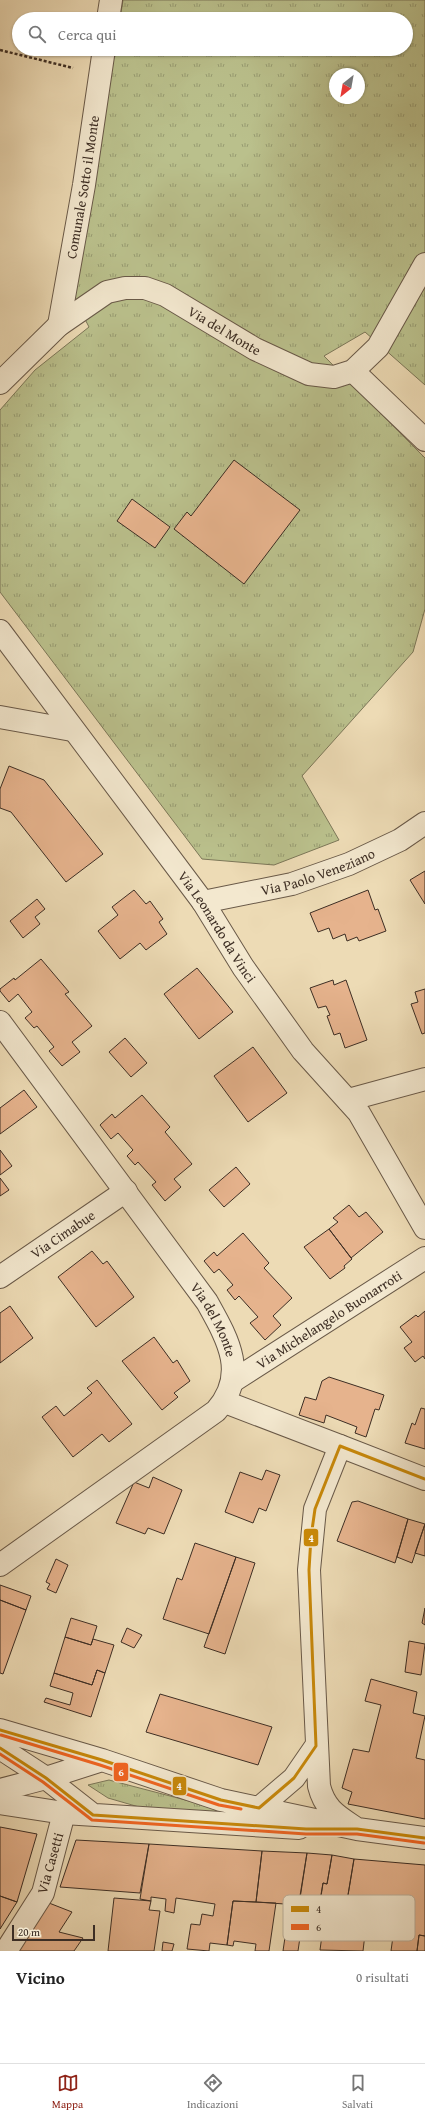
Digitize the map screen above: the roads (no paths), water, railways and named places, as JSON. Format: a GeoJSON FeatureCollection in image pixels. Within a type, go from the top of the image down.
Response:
{"type":"FeatureCollection","features":[{"type":"Feature","properties":{"kind":"street"},"geometry":{"type":"LineString","coordinates":[[109,12],[111,0]]}},
{"type":"Feature","properties":{"kind":"street","name":"Comunale Sotto il Monte"},"geometry":{"type":"LineString","coordinates":[[59,324],[84,185],[103,56]]}},
{"type":"Feature","properties":{"kind":"street","name":"Via del Monte"},"geometry":{"type":"LineString","coordinates":[[0,383],[59,324],[108,292],[125,288],[145,288],[165,295],[255,349],[309,374],[334,378],[353,372],[378,347],[425,264]]}},
{"type":"Feature","properties":{"kind":"street"},"geometry":{"type":"LineString","coordinates":[[353,372],[425,440]]}},
{"type":"Feature","properties":{"kind":"street","name":"Via Leonardo da Vinci"},"geometry":{"type":"LineString","coordinates":[[0,631],[72,730],[203,902],[243,967],[303,1051],[348,1100],[370,1131],[425,1228]]}},
{"type":"Feature","properties":{"kind":"street"},"geometry":{"type":"LineString","coordinates":[[0,717],[72,730]]}},
{"type":"Feature","properties":{"kind":"street","name":"Via Paolo Veneziano"},"geometry":{"type":"LineString","coordinates":[[203,902],[292,884],[349,864],[400,840],[425,823]]}},
{"type":"Feature","properties":{"kind":"street","name":"Via del Monte"},"geometry":{"type":"LineString","coordinates":[[0,1022],[208,1302],[224,1333],[232,1357],[233,1381],[225,1402],[216,1411],[0,1565]]}},
{"type":"Feature","properties":{"kind":"street"},"geometry":{"type":"LineString","coordinates":[[348,1100],[425,1079]]}},
{"type":"Feature","properties":{"kind":"street","name":"Via Cimabue"},"geometry":{"type":"LineString","coordinates":[[0,1277],[126,1191]]}},
{"type":"Feature","properties":{"kind":"street","name":"Via Michelangelo Buonarroti"},"geometry":{"type":"LineString","coordinates":[[233,1381],[425,1258]]}},
{"type":"Feature","properties":{"kind":"street"},"geometry":{"type":"LineString","coordinates":[[225,1402],[425,1479]]}},
{"type":"Feature","properties":{"kind":"street"},"geometry":{"type":"LineString","coordinates":[[340,1446],[315,1509],[311,1537],[309,1570],[316,1746],[322,1796],[328,1808],[357,1829]]}},
{"type":"Feature","properties":{"kind":"street"},"geometry":{"type":"LineString","coordinates":[[0,1730],[102,1760],[222,1800],[357,1829],[425,1838]]}},
{"type":"Feature","properties":{"kind":"street"},"geometry":{"type":"LineString","coordinates":[[258,1808],[294,1778],[316,1746]]}},
{"type":"Feature","properties":{"kind":"street"},"geometry":{"type":"LineString","coordinates":[[0,1748],[46,1778],[93,1815]]}},
{"type":"Feature","properties":{"kind":"street"},"geometry":{"type":"LineString","coordinates":[[0,1790],[46,1778],[102,1760]]}},
{"type":"Feature","properties":{"kind":"street"},"geometry":{"type":"LineString","coordinates":[[0,1803],[64,1813],[306,1829],[357,1829]]}},
{"type":"Feature","properties":{"kind":"street","name":"Via Casetti"},"geometry":{"type":"LineString","coordinates":[[6,1951],[43,1893],[64,1813]]}}]}
